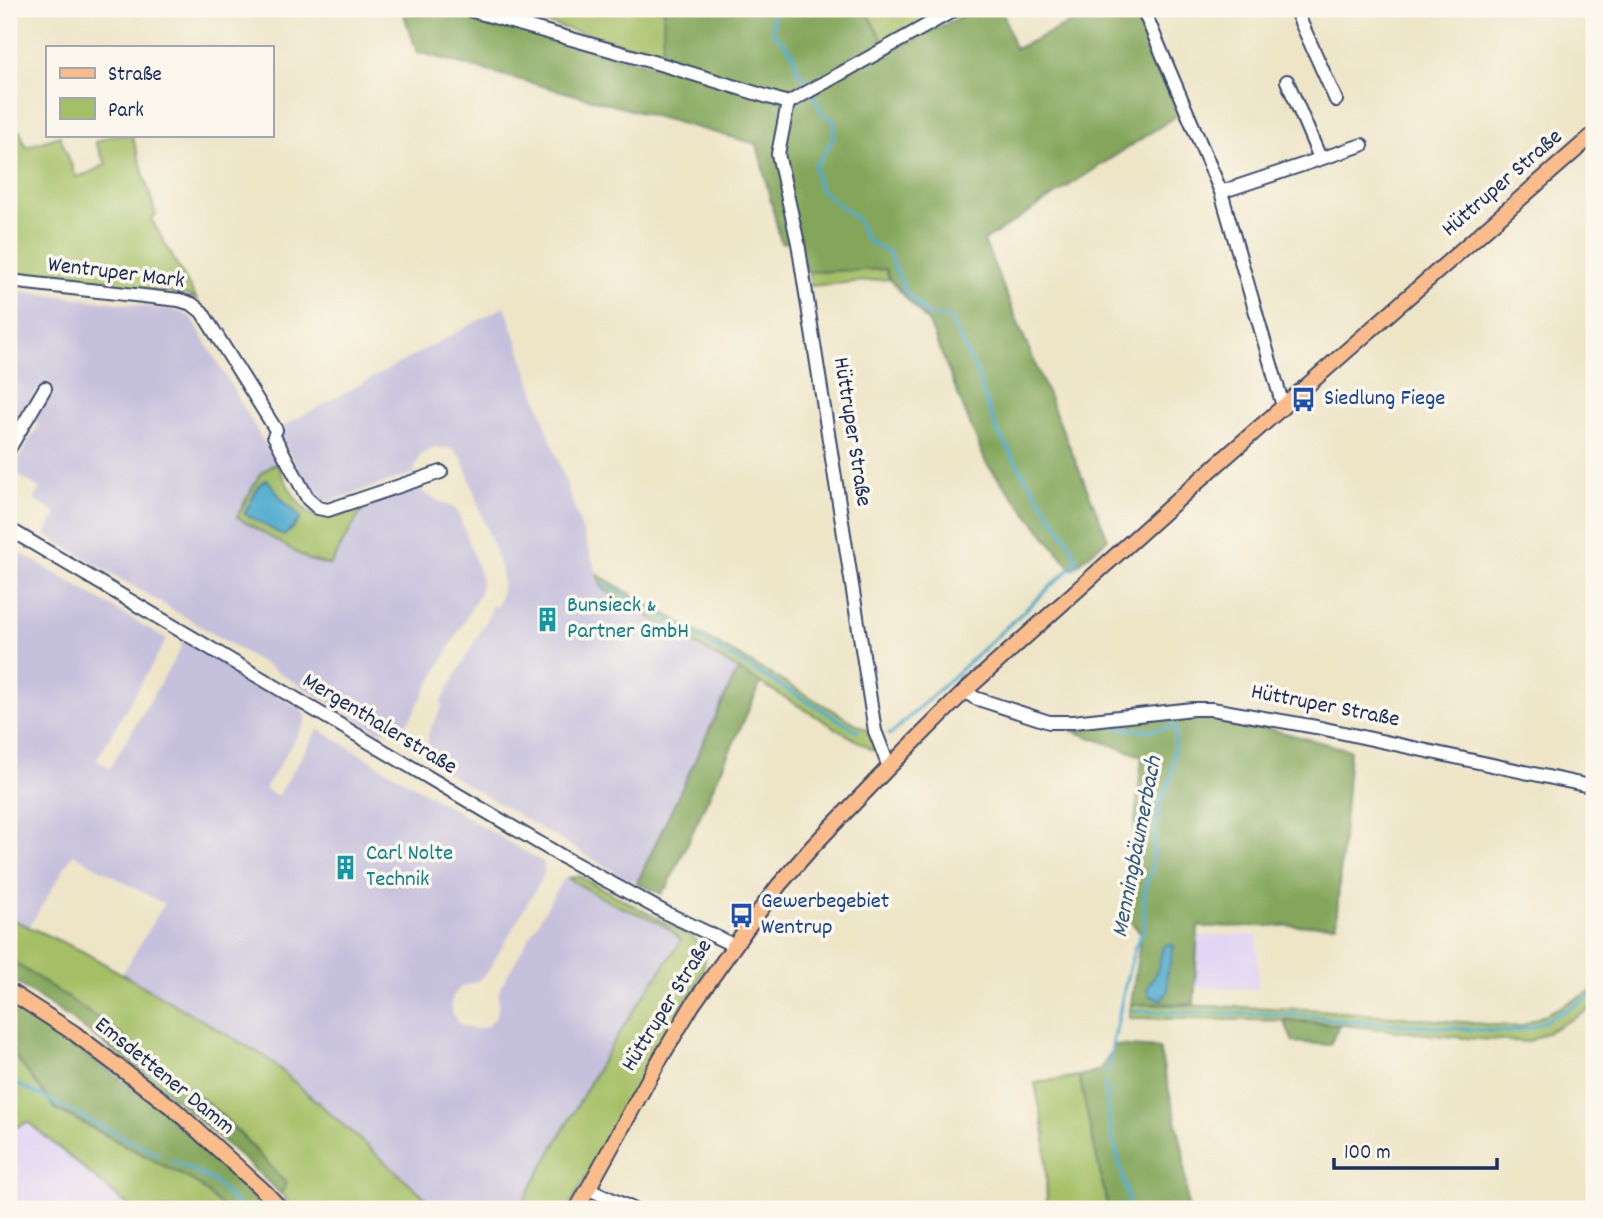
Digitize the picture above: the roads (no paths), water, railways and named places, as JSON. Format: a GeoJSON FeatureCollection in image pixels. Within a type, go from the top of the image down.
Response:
{"type":"FeatureCollection","features":[{"type":"Feature","properties":{"kind":"main road","name":"Hüttruper Straße"},"geometry":{"type":"LineString","coordinates":[[577,1209],[693,1004],[733,945],[813,846],[965,691],[1283,406],[1594,134]]}},
{"type":"Feature","properties":{"kind":"main road","name":"Emsdettener Damm"},"geometry":{"type":"LineString","coordinates":[[9,991],[74,1033],[174,1109],[281,1209]]}},
{"type":"Feature","properties":{"kind":"street"},"geometry":{"type":"LineString","coordinates":[[466,9],[788,103],[956,9]]}},
{"type":"Feature","properties":{"kind":"street"},"geometry":{"type":"LineString","coordinates":[[1143,9],[1221,192],[1283,406]]}},
{"type":"Feature","properties":{"kind":"street"},"geometry":{"type":"LineString","coordinates":[[1295,9],[1336,100]]}},
{"type":"Feature","properties":{"kind":"street"},"geometry":{"type":"LineString","coordinates":[[1287,81],[1320,158]]}},
{"type":"Feature","properties":{"kind":"street","name":"Hüttruper Straße"},"geometry":{"type":"LineString","coordinates":[[788,103],[778,155],[798,243],[875,731],[889,767]]}},
{"type":"Feature","properties":{"kind":"street"},"geometry":{"type":"LineString","coordinates":[[1221,192],[1362,145]]}},
{"type":"Feature","properties":{"kind":"street","name":"Wentruper Mark"},"geometry":{"type":"LineString","coordinates":[[9,281],[179,300],[192,304],[202,313],[275,433],[309,499],[318,508],[328,510],[441,472]]}},
{"type":"Feature","properties":{"kind":"street"},"geometry":{"type":"LineString","coordinates":[[9,450],[45,388]]}},
{"type":"Feature","properties":{"kind":"street","name":"Mergenthalerstraße"},"geometry":{"type":"LineString","coordinates":[[9,529],[563,858],[733,945]]}},
{"type":"Feature","properties":{"kind":"street","name":"Hüttruper Straße"},"geometry":{"type":"LineString","coordinates":[[965,691],[975,698],[1049,722],[1212,709],[1315,727],[1594,787]]}},
{"type":"Feature","properties":{"kind":"street"},"geometry":{"type":"LineString","coordinates":[[589,1189],[633,1209]]}},
{"type":"Feature","properties":{"kind":"water"},"geometry":{"type":"Polygon","coordinates":[[[266,480],[300,517],[284,536],[245,514],[260,484],[266,480]]]}},
{"type":"Feature","properties":{"kind":"water"},"geometry":{"type":"Polygon","coordinates":[[[1163,946],[1174,946],[1167,975],[1168,992],[1161,1000],[1149,996],[1147,989],[1158,969],[1163,946]]]}},
{"type":"Feature","properties":{"kind":"waterway","name":"Menningbäumerbach"},"geometry":{"type":"LineString","coordinates":[[773,9],[773,33],[789,48],[796,69],[810,87]]}},
{"type":"Feature","properties":{"kind":"waterway","name":"Menningbäumerbach"},"geometry":{"type":"LineString","coordinates":[[813,94],[823,114],[835,121],[833,139],[814,168],[819,188],[857,219],[866,240],[888,252],[905,291],[929,316],[950,318],[974,366],[996,429],[1066,537],[1078,561],[889,734]]}},
{"type":"Feature","properties":{"kind":"waterway"},"geometry":{"type":"LineString","coordinates":[[602,587],[610,586],[858,731]]}},
{"type":"Feature","properties":{"kind":"waterway","name":"Menningbäumerbach"},"geometry":{"type":"LineString","coordinates":[[1107,1072],[1126,981],[1135,947],[1144,929],[1146,883],[1151,873],[1159,807],[1171,779],[1176,728],[1172,726],[1136,730],[1115,726]]}},
{"type":"Feature","properties":{"kind":"waterway"},"geometry":{"type":"LineString","coordinates":[[1133,1011],[1305,1015],[1338,1020],[1509,1032],[1533,1027],[1594,995]]}},
{"type":"Feature","properties":{"kind":"waterway"},"geometry":{"type":"LineString","coordinates":[[9,1080],[159,1155]]}},
{"type":"Feature","properties":{"kind":"waterway","name":"Menningbäumerbach"},"geometry":{"type":"LineString","coordinates":[[1105,1082],[1111,1131],[1131,1209]]}},
{"type":"Feature","properties":{"kind":"waterway"},"geometry":{"type":"LineString","coordinates":[[171,1160],[214,1181],[241,1209]]}},
{"type":"Feature","properties":{"kind":"place","name":"Siedlung Fiege"},"geometry":{"type":"Point","coordinates":[1304,399]}},
{"type":"Feature","properties":{"kind":"place","name":"Bunsieck & Partner GmbH"},"geometry":{"type":"Point","coordinates":[547,619]}},
{"type":"Feature","properties":{"kind":"place","name":"Carl Nolte Technik"},"geometry":{"type":"Point","coordinates":[346,867]}},
{"type":"Feature","properties":{"kind":"place","name":"Gewerbegebiet Wentrup"},"geometry":{"type":"Point","coordinates":[741,915]}}]}
